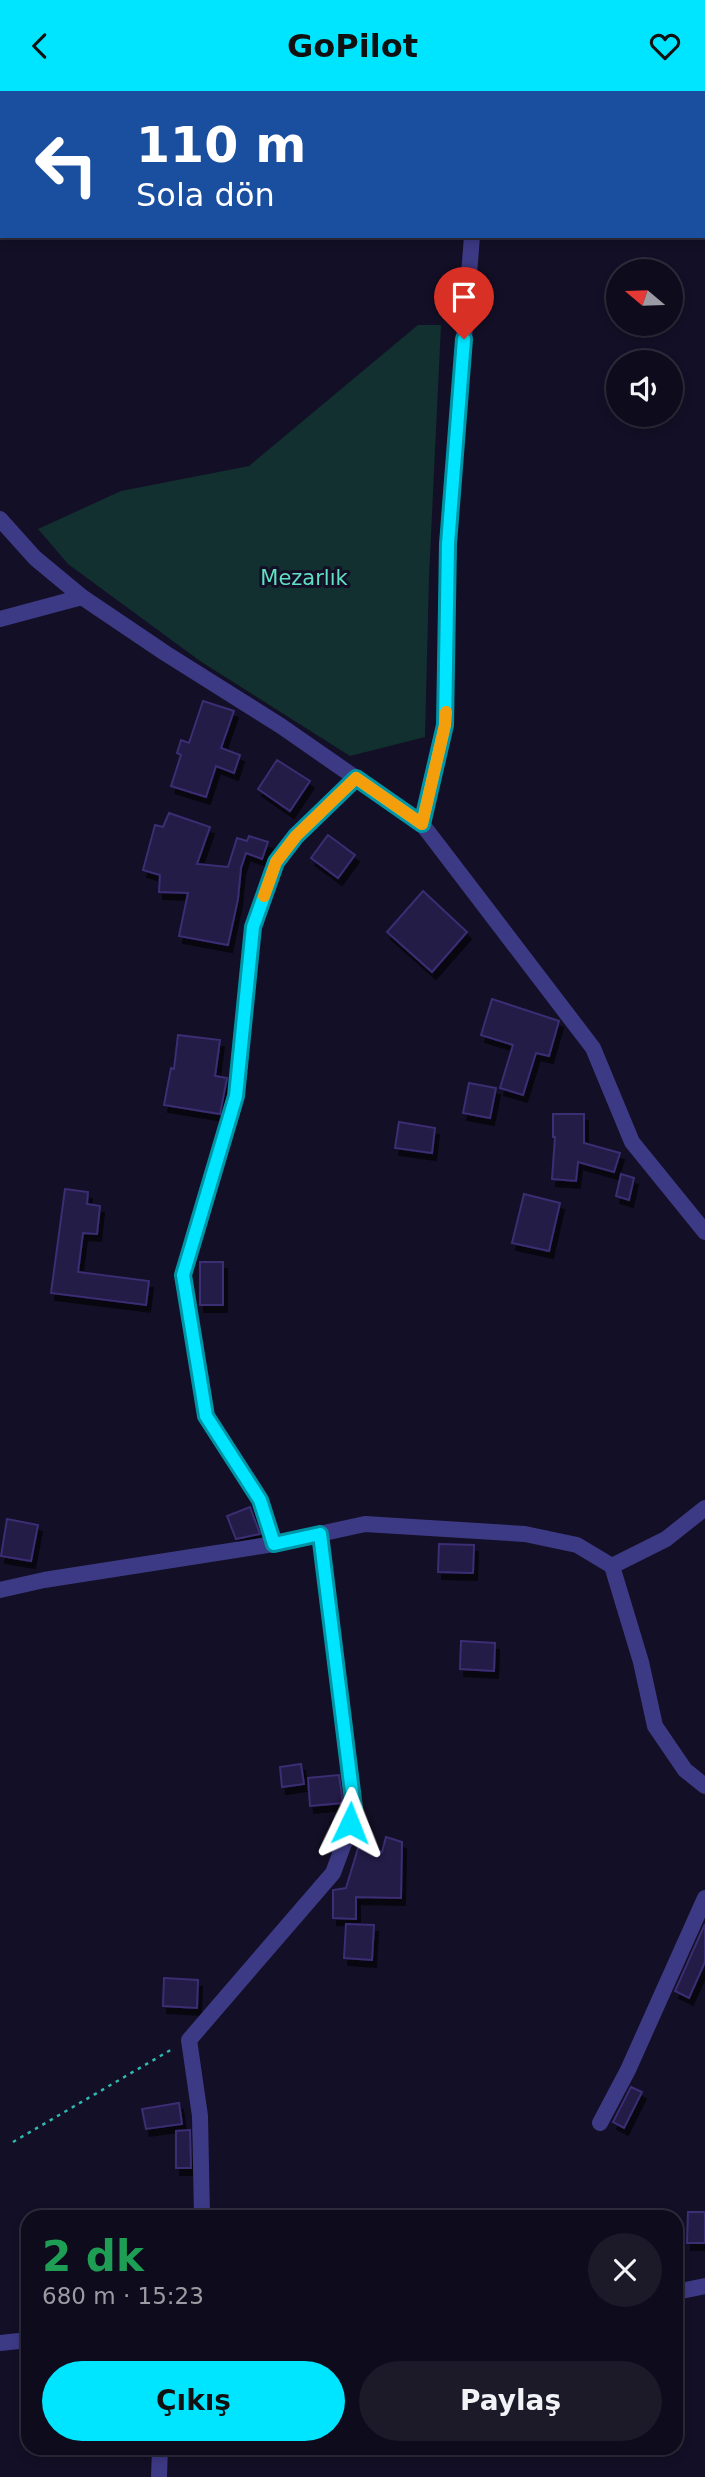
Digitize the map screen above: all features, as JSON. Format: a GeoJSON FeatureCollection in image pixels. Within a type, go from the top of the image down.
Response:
{"type":"FeatureCollection","features":[{"type":"Feature","properties":{"kind":"street"},"geometry":{"type":"LineString","coordinates":[[422,824],[445,725],[448,544],[472,238]]}},
{"type":"Feature","properties":{"kind":"street"},"geometry":{"type":"LineString","coordinates":[[0,519],[35,558],[82,597],[164,653],[281,726],[422,824],[593,1048],[632,1142],[705,1232]]}},
{"type":"Feature","properties":{"kind":"street"},"geometry":{"type":"LineString","coordinates":[[0,619],[82,597]]}},
{"type":"Feature","properties":{"kind":"street"},"geometry":{"type":"LineString","coordinates":[[274,1544],[260,1500],[206,1416],[183,1275],[236,1096],[253,927],[276,862],[296,836],[356,778]]}},
{"type":"Feature","properties":{"kind":"street"},"geometry":{"type":"LineString","coordinates":[[612,1566],[666,1539],[705,1508]]}},
{"type":"Feature","properties":{"kind":"street"},"geometry":{"type":"LineString","coordinates":[[0,1590],[44,1580],[274,1544],[365,1524],[525,1534],[577,1545],[612,1566],[641,1662],[655,1726],[685,1770],[705,1786]]}},
{"type":"Feature","properties":{"kind":"street"},"geometry":{"type":"LineString","coordinates":[[202,2210],[201,2116],[189,2039],[333,1873],[354,1808],[320,1534]]}},
{"type":"Feature","properties":{"kind":"street"},"geometry":{"type":"LineString","coordinates":[[600,2123],[628,2070],[705,1898]]}},
{"type":"Feature","properties":{"kind":"street"},"geometry":{"type":"LineString","coordinates":[[683,2291],[705,2286]]}},
{"type":"Feature","properties":{"kind":"street"},"geometry":{"type":"LineString","coordinates":[[0,2343],[21,2341]]}},
{"type":"Feature","properties":{"kind":"street"},"geometry":{"type":"LineString","coordinates":[[159,2477],[160,2455]]}},
{"type":"Feature","properties":{"kind":"path"},"geometry":{"type":"LineString","coordinates":[[13,2142],[189,2039]]}},
{"type":"Feature","properties":{"kind":"green space","name":"Mezarlık"},"geometry":{"type":"Polygon","coordinates":[[[418,325],[441,325],[429,577],[425,737],[350,756],[200,661],[68,564],[38,529],[121,491],[249,466],[418,325]]]}},
{"type":"Feature","properties":{"kind":"building"},"geometry":{"type":"Polygon","coordinates":[[[203,701],[234,711],[221,748],[240,755],[234,773],[216,766],[206,797],[171,786],[181,755],[177,753],[181,740],[189,743],[203,701]]]}},
{"type":"Feature","properties":{"kind":"building"},"geometry":{"type":"Polygon","coordinates":[[[277,760],[310,781],[290,811],[258,789],[277,760]]]}},
{"type":"Feature","properties":{"kind":"building"},"geometry":{"type":"Polygon","coordinates":[[[169,813],[210,827],[197,864],[228,867],[237,838],[247,841],[249,836],[268,842],[262,859],[246,853],[228,945],[179,936],[188,893],[159,892],[160,875],[143,870],[155,825],[163,827],[169,813]]]}},
{"type":"Feature","properties":{"kind":"building"},"geometry":{"type":"Polygon","coordinates":[[[328,835],[355,855],[338,878],[311,858],[328,835]]]}},
{"type":"Feature","properties":{"kind":"building"},"geometry":{"type":"Polygon","coordinates":[[[423,891],[467,932],[432,972],[387,932],[423,891]]]}},
{"type":"Feature","properties":{"kind":"building"},"geometry":{"type":"Polygon","coordinates":[[[492,999],[559,1021],[549,1056],[536,1053],[523,1095],[500,1088],[513,1045],[481,1035],[492,999]]]}},
{"type":"Feature","properties":{"kind":"building"},"geometry":{"type":"Polygon","coordinates":[[[178,1035],[220,1040],[215,1076],[227,1078],[220,1114],[164,1105],[171,1068],[174,1069],[178,1035]]]}},
{"type":"Feature","properties":{"kind":"building"},"geometry":{"type":"Polygon","coordinates":[[[469,1083],[496,1088],[490,1118],[463,1113],[469,1083]]]}},
{"type":"Feature","properties":{"kind":"building"},"geometry":{"type":"Polygon","coordinates":[[[553,1114],[584,1114],[584,1143],[620,1153],[614,1172],[578,1162],[576,1181],[552,1179],[555,1137],[553,1114]]]}},
{"type":"Feature","properties":{"kind":"building"},"geometry":{"type":"Polygon","coordinates":[[[399,1122],[435,1128],[432,1153],[395,1148],[399,1122]]]}},
{"type":"Feature","properties":{"kind":"building"},"geometry":{"type":"Polygon","coordinates":[[[621,1174],[634,1178],[629,1200],[616,1196],[621,1174]]]}},
{"type":"Feature","properties":{"kind":"building"},"geometry":{"type":"Polygon","coordinates":[[[65,1189],[88,1192],[87,1204],[100,1206],[97,1234],[83,1233],[78,1272],[149,1281],[146,1305],[51,1293],[65,1189]]]}},
{"type":"Feature","properties":{"kind":"building"},"geometry":{"type":"Polygon","coordinates":[[[524,1194],[560,1203],[549,1251],[512,1243],[524,1194]]]}},
{"type":"Feature","properties":{"kind":"building"},"geometry":{"type":"Polygon","coordinates":[[[200,1262],[223,1262],[223,1305],[200,1305],[200,1262]]]}},
{"type":"Feature","properties":{"kind":"building"},"geometry":{"type":"Polygon","coordinates":[[[250,1507],[260,1534],[236,1539],[227,1516],[250,1507]]]}},
{"type":"Feature","properties":{"kind":"building"},"geometry":{"type":"Polygon","coordinates":[[[7,1519],[38,1525],[31,1561],[1,1556],[7,1519]]]}},
{"type":"Feature","properties":{"kind":"building"},"geometry":{"type":"Polygon","coordinates":[[[439,1544],[474,1545],[473,1573],[438,1572],[439,1544]]]}},
{"type":"Feature","properties":{"kind":"building"},"geometry":{"type":"Polygon","coordinates":[[[461,1641],[495,1643],[494,1671],[460,1669],[461,1641]]]}},
{"type":"Feature","properties":{"kind":"building"},"geometry":{"type":"Polygon","coordinates":[[[301,1764],[304,1784],[282,1787],[280,1767],[301,1764]]]}},
{"type":"Feature","properties":{"kind":"building"},"geometry":{"type":"Polygon","coordinates":[[[339,1775],[343,1803],[310,1806],[308,1778],[339,1775]]]}},
{"type":"Feature","properties":{"kind":"building"},"geometry":{"type":"Polygon","coordinates":[[[386,1837],[402,1842],[401,1898],[356,1897],[356,1919],[333,1918],[333,1890],[346,1888],[359,1845],[382,1852],[386,1837]]]}},
{"type":"Feature","properties":{"kind":"building"},"geometry":{"type":"Polygon","coordinates":[[[346,1924],[374,1925],[372,1960],[344,1958],[346,1924]]]}},
{"type":"Feature","properties":{"kind":"building"},"geometry":{"type":"Polygon","coordinates":[[[705,1924],[705,1962],[689,1998],[675,1991],[705,1924]]]}},
{"type":"Feature","properties":{"kind":"building"},"geometry":{"type":"Polygon","coordinates":[[[164,1978],[198,1980],[197,2008],[163,2006],[164,1978]]]}},
{"type":"Feature","properties":{"kind":"building"},"geometry":{"type":"Polygon","coordinates":[[[631,2087],[642,2092],[624,2128],[613,2122],[631,2087]]]}},
{"type":"Feature","properties":{"kind":"building"},"geometry":{"type":"Polygon","coordinates":[[[179,2103],[182,2124],[146,2129],[142,2109],[179,2103]]]}},
{"type":"Feature","properties":{"kind":"building"},"geometry":{"type":"Polygon","coordinates":[[[190,2130],[191,2168],[176,2168],[176,2131],[190,2130]]]}},
{"type":"Feature","properties":{"kind":"building"},"geometry":{"type":"Polygon","coordinates":[[[688,2212],[705,2212],[705,2243],[687,2243],[688,2212]]]}},
{"type":"Feature","properties":{"kind":"slow traffic"},"geometry":{"type":"LineString","coordinates":[[264,896],[276,862],[296,836],[356,778],[422,824],[446,712]]}},
{"type":"Feature","properties":{"kind":"route"},"geometry":{"type":"LineString","coordinates":[[350,1823],[354,1808],[320,1534],[274,1544],[260,1500],[206,1416],[183,1275],[236,1096],[253,927],[276,862],[296,836],[356,778],[422,824],[445,725],[448,544],[464,339]]}}]}
